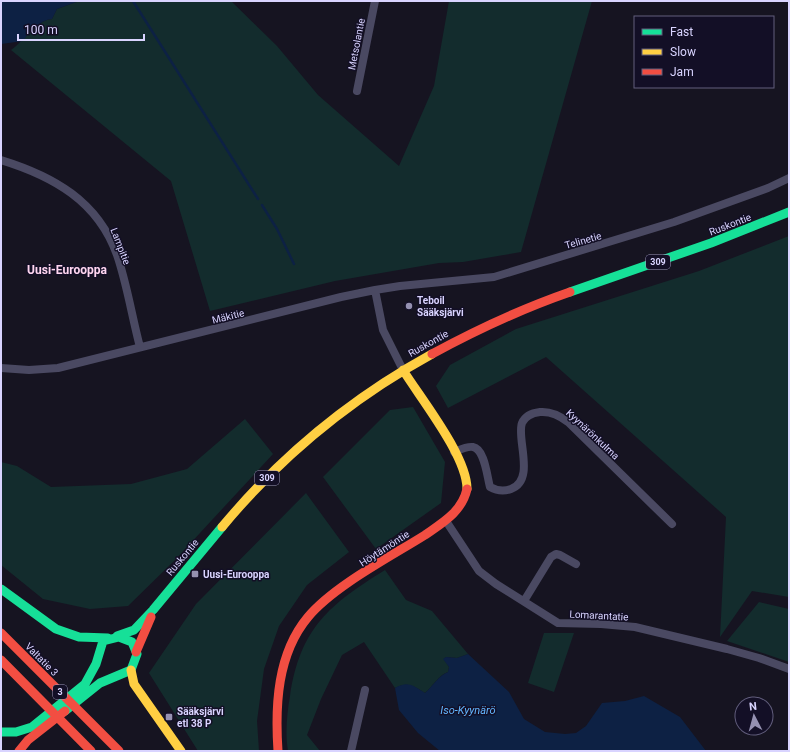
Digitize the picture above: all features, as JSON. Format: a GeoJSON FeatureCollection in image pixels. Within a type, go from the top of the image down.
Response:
{"type":"FeatureCollection","features":[{"type":"Feature","properties":{"kind":"main road","name":"Ruskontie"},"geometry":{"type":"LineString","coordinates":[[112,637],[134,630],[153,610],[230,517],[278,466],[355,400],[403,370],[480,328],[526,307],[711,243],[789,212]]}},
{"type":"Feature","properties":{"kind":"main road","name":"Höytämöntie"},"geometry":{"type":"LineString","coordinates":[[278,751],[277,709],[282,676],[291,646],[305,621],[320,605],[339,590],[446,521],[459,507],[465,495],[467,487],[465,472],[403,370]]}},
{"type":"Feature","properties":{"kind":"main road"},"geometry":{"type":"LineString","coordinates":[[1,589],[56,628],[79,637],[112,637],[128,639],[134,644],[136,652]]}},
{"type":"Feature","properties":{"kind":"main road","name":"Ruskontie"},"geometry":{"type":"LineString","coordinates":[[136,652],[153,610]]}},
{"type":"Feature","properties":{"kind":"main road","name":"Valtatie 3"},"geometry":{"type":"LineString","coordinates":[[1,633],[119,751]]}},
{"type":"Feature","properties":{"kind":"main road"},"geometry":{"type":"LineString","coordinates":[[89,686],[100,647],[103,642],[112,637]]}},
{"type":"Feature","properties":{"kind":"main road","name":"309"},"geometry":{"type":"LineString","coordinates":[[131,670],[135,661],[136,652]]}},
{"type":"Feature","properties":{"kind":"main road","name":"3"},"geometry":{"type":"LineString","coordinates":[[1,660],[91,751]]}},
{"type":"Feature","properties":{"kind":"main road"},"geometry":{"type":"LineString","coordinates":[[19,751],[35,730],[89,686],[131,670],[134,684],[181,751]]}},
{"type":"Feature","properties":{"kind":"main road"},"geometry":{"type":"LineString","coordinates":[[1,732],[35,730]]}},
{"type":"Feature","properties":{"kind":"street","name":"Metsolantie"},"geometry":{"type":"LineString","coordinates":[[357,91],[375,1]]}},
{"type":"Feature","properties":{"kind":"street","name":"Lampitie"},"geometry":{"type":"LineString","coordinates":[[1,160],[30,169],[62,185],[85,204],[103,226],[116,255],[140,347]]}},
{"type":"Feature","properties":{"kind":"street","name":"Telinetie"},"geometry":{"type":"LineString","coordinates":[[375,290],[494,276],[674,222],[768,188],[789,178]]}},
{"type":"Feature","properties":{"kind":"street","name":"Mäkitie"},"geometry":{"type":"LineString","coordinates":[[1,368],[29,370],[58,368],[240,324],[341,297],[375,290]]}},
{"type":"Feature","properties":{"kind":"street"},"geometry":{"type":"LineString","coordinates":[[375,290],[383,330],[403,370]]}},
{"type":"Feature","properties":{"kind":"street","name":"Kyynärönkulma"},"geometry":{"type":"LineString","coordinates":[[454,452],[475,447],[481,452],[490,487],[505,492],[514,488],[518,483],[524,466],[521,429],[524,419],[530,414],[550,412],[559,415],[568,422],[672,524]]}},
{"type":"Feature","properties":{"kind":"street","name":"Lomarantatie"},"geometry":{"type":"LineString","coordinates":[[446,521],[480,571],[496,584],[558,623],[600,624],[656,631],[758,658],[789,669]]}},
{"type":"Feature","properties":{"kind":"street"},"geometry":{"type":"LineString","coordinates":[[524,601],[551,557],[556,554],[560,555],[576,564]]}},
{"type":"Feature","properties":{"kind":"street"},"geometry":{"type":"LineString","coordinates":[[350,751],[365,690]]}},
{"type":"Feature","properties":{"kind":"green space"},"geometry":{"type":"Polygon","coordinates":[[[79,1],[231,1],[277,46],[318,95],[399,166],[434,86],[449,1],[592,1],[521,252],[463,262],[439,263],[335,281],[210,311],[171,181],[11,50],[35,27],[46,20],[52,19],[57,9],[79,1]]]}},
{"type":"Feature","properties":{"kind":"green space"},"geometry":{"type":"Polygon","coordinates":[[[789,236],[789,597],[752,591],[720,637],[726,517],[546,357],[448,408],[436,386],[450,365],[516,329],[699,271],[789,236]]]}},
{"type":"Feature","properties":{"kind":"green space"},"geometry":{"type":"Polygon","coordinates":[[[413,407],[445,462],[441,503],[376,549],[323,477],[390,410],[413,407]]]}},
{"type":"Feature","properties":{"kind":"green space"},"geometry":{"type":"Polygon","coordinates":[[[245,419],[273,454],[175,560],[128,606],[90,609],[43,599],[1,565],[1,462],[17,466],[51,487],[131,484],[187,469],[245,419]]]}},
{"type":"Feature","properties":{"kind":"green space"},"geometry":{"type":"Polygon","coordinates":[[[306,493],[349,552],[307,585],[279,626],[264,669],[257,721],[259,751],[198,751],[149,673],[196,604],[306,493]]]}},
{"type":"Feature","properties":{"kind":"green space"},"geometry":{"type":"Polygon","coordinates":[[[385,570],[406,600],[432,611],[468,654],[457,658],[446,657],[444,659],[449,667],[448,672],[439,678],[425,693],[411,685],[404,685],[395,688],[364,642],[342,655],[321,699],[307,735],[320,751],[288,751],[287,724],[290,696],[301,652],[310,635],[333,607],[348,594],[385,570]]]}},
{"type":"Feature","properties":{"kind":"green space"},"geometry":{"type":"Polygon","coordinates":[[[759,602],[789,609],[789,662],[727,641],[759,602]]]}},
{"type":"Feature","properties":{"kind":"green space"},"geometry":{"type":"Polygon","coordinates":[[[544,633],[574,633],[554,692],[528,683],[544,633]]]}},
{"type":"Feature","properties":{"kind":"water"},"geometry":{"type":"Polygon","coordinates":[[[1,1],[79,1],[57,9],[52,19],[39,24],[23,41],[1,44],[1,1]]]}},
{"type":"Feature","properties":{"kind":"water","name":"Iso-Kyynärö"},"geometry":{"type":"Polygon","coordinates":[[[468,654],[509,692],[524,719],[545,732],[565,734],[576,733],[586,726],[602,703],[625,701],[644,696],[680,717],[706,751],[440,751],[418,733],[399,710],[395,688],[407,684],[414,686],[425,693],[438,679],[448,672],[449,667],[443,659],[446,657],[457,658],[468,654]]]}},
{"type":"Feature","properties":{"kind":"waterway"},"geometry":{"type":"LineString","coordinates":[[133,1],[258,199]]}},
{"type":"Feature","properties":{"kind":"waterway"},"geometry":{"type":"LineString","coordinates":[[262,205],[277,229],[294,264]]}},
{"type":"Feature","properties":{"kind":"traffic: fast"},"geometry":{"type":"LineString","coordinates":[[570,292],[711,243],[789,212]]}},
{"type":"Feature","properties":{"kind":"traffic: fast"},"geometry":{"type":"LineString","coordinates":[[117,636],[134,630],[153,610],[222,527]]}},
{"type":"Feature","properties":{"kind":"traffic: fast"},"geometry":{"type":"LineString","coordinates":[[1,589],[56,629],[79,637],[108,638]]}},
{"type":"Feature","properties":{"kind":"traffic: fast"},"geometry":{"type":"LineString","coordinates":[[1,732],[16,732],[32,727],[85,684],[96,664],[103,641],[119,637],[132,642],[137,654],[131,670],[100,683],[65,711]]}},
{"type":"Feature","properties":{"kind":"traffic: slow"},"geometry":{"type":"LineString","coordinates":[[222,527],[268,476],[319,430],[346,409],[402,371],[432,354]]}},
{"type":"Feature","properties":{"kind":"traffic: slow"},"geometry":{"type":"LineString","coordinates":[[403,370],[451,444],[460,461],[465,476],[467,489]]}},
{"type":"Feature","properties":{"kind":"traffic: slow"},"geometry":{"type":"LineString","coordinates":[[131,670],[134,684],[181,751]]}},
{"type":"Feature","properties":{"kind":"traffic: jam"},"geometry":{"type":"LineString","coordinates":[[432,354],[500,320],[534,305],[570,292]]}},
{"type":"Feature","properties":{"kind":"traffic: jam"},"geometry":{"type":"LineString","coordinates":[[278,751],[277,716],[280,681],[290,647],[308,617],[319,605],[347,583],[425,535],[444,521],[461,504],[467,489]]}},
{"type":"Feature","properties":{"kind":"traffic: jam"},"geometry":{"type":"LineString","coordinates":[[136,652],[151,617]]}},
{"type":"Feature","properties":{"kind":"traffic: jam"},"geometry":{"type":"LineString","coordinates":[[1,633],[119,751]]}},
{"type":"Feature","properties":{"kind":"traffic: jam"},"geometry":{"type":"LineString","coordinates":[[1,660],[91,751]]}},
{"type":"Feature","properties":{"kind":"traffic: jam"},"geometry":{"type":"LineString","coordinates":[[19,751],[28,740],[65,711]]}},
{"type":"Feature","properties":{"kind":"place","name":"Teboil Sääksjärvi"},"geometry":{"type":"Point","coordinates":[409,306]}},
{"type":"Feature","properties":{"kind":"place","name":"Uusi-Eurooppa"},"geometry":{"type":"Point","coordinates":[195,574]}},
{"type":"Feature","properties":{"kind":"place","name":"Sääksjärvi etl 38 P"},"geometry":{"type":"Point","coordinates":[169,717]}},
{"type":"Feature","properties":{"kind":"district","name":"Uusi-Eurooppa"},"geometry":{"type":"Point","coordinates":[67,270]}}]}
